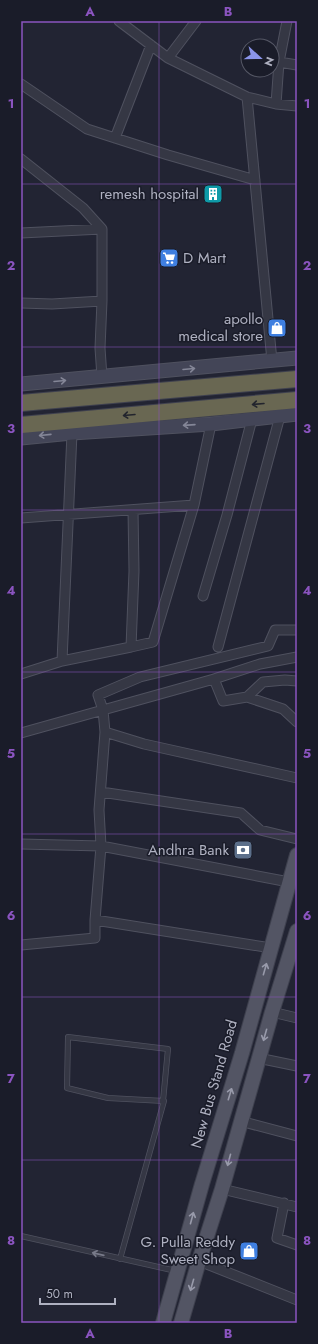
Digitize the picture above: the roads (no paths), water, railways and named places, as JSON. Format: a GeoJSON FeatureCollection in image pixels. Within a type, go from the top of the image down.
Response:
{"type":"FeatureCollection","features":[{"type":"Feature","properties":{"kind":"highway"},"geometry":{"type":"LineString","coordinates":[[21,403],[297,379]]}},
{"type":"Feature","properties":{"kind":"highway"},"geometry":{"type":"LineString","coordinates":[[21,425],[297,400]]}},
{"type":"Feature","properties":{"kind":"main road","name":"New Bus Stand Road"},"geometry":{"type":"LineString","coordinates":[[162,1323],[223,1116],[297,855]]}},
{"type":"Feature","properties":{"kind":"main road"},"geometry":{"type":"LineString","coordinates":[[181,1323],[222,1189],[258,1058],[297,931]]}},
{"type":"Feature","properties":{"kind":"main road"},"geometry":{"type":"LineString","coordinates":[[223,1116],[240,1121]]}},
{"type":"Feature","properties":{"kind":"street"},"geometry":{"type":"LineString","coordinates":[[119,21],[168,58],[247,97],[276,104],[297,106]]}},
{"type":"Feature","properties":{"kind":"street"},"geometry":{"type":"LineString","coordinates":[[168,58],[196,21]]}},
{"type":"Feature","properties":{"kind":"street"},"geometry":{"type":"LineString","coordinates":[[280,57],[287,21]]}},
{"type":"Feature","properties":{"kind":"street"},"geometry":{"type":"LineString","coordinates":[[115,138],[151,45]]}},
{"type":"Feature","properties":{"kind":"street"},"geometry":{"type":"LineString","coordinates":[[280,62],[297,65]]}},
{"type":"Feature","properties":{"kind":"street"},"geometry":{"type":"LineString","coordinates":[[276,104],[278,78]]}},
{"type":"Feature","properties":{"kind":"street"},"geometry":{"type":"LineString","coordinates":[[21,84],[87,129],[168,155],[254,180]]}},
{"type":"Feature","properties":{"kind":"street"},"geometry":{"type":"LineString","coordinates":[[247,97],[272,361]]}},
{"type":"Feature","properties":{"kind":"street"},"geometry":{"type":"LineString","coordinates":[[21,159],[83,208],[102,229],[102,301],[100,348],[102,377]]}},
{"type":"Feature","properties":{"kind":"street"},"geometry":{"type":"LineString","coordinates":[[21,233],[102,229]]}},
{"type":"Feature","properties":{"kind":"street"},"geometry":{"type":"LineString","coordinates":[[21,303],[52,304],[102,301]]}},
{"type":"Feature","properties":{"kind":"street"},"geometry":{"type":"LineString","coordinates":[[21,384],[297,358]]}},
{"type":"Feature","properties":{"kind":"street"},"geometry":{"type":"LineString","coordinates":[[21,438],[72,433],[211,424],[297,414]]}},
{"type":"Feature","properties":{"kind":"street"},"geometry":{"type":"LineString","coordinates":[[218,647],[280,416]]}},
{"type":"Feature","properties":{"kind":"street"},"geometry":{"type":"LineString","coordinates":[[203,596],[228,515],[252,419]]}},
{"type":"Feature","properties":{"kind":"street"},"geometry":{"type":"LineString","coordinates":[[21,674],[62,661],[153,642],[194,505],[211,424]]}},
{"type":"Feature","properties":{"kind":"street"},"geometry":{"type":"LineString","coordinates":[[62,661],[72,433]]}},
{"type":"Feature","properties":{"kind":"street"},"geometry":{"type":"LineString","coordinates":[[21,518],[194,505]]}},
{"type":"Feature","properties":{"kind":"street"},"geometry":{"type":"LineString","coordinates":[[131,647],[134,571],[133,510]]}},
{"type":"Feature","properties":{"kind":"street"},"geometry":{"type":"LineString","coordinates":[[21,945],[95,938],[101,846],[100,810],[105,732],[103,710],[98,695],[132,680],[186,665],[268,646],[274,630],[297,630]]}},
{"type":"Feature","properties":{"kind":"street"},"geometry":{"type":"LineString","coordinates":[[21,733],[214,679],[260,664],[297,657]]}},
{"type":"Feature","properties":{"kind":"street"},"geometry":{"type":"LineString","coordinates":[[214,679],[223,701],[246,697],[282,709],[297,722]]}},
{"type":"Feature","properties":{"kind":"street"},"geometry":{"type":"LineString","coordinates":[[246,697],[263,682],[285,680],[297,681]]}},
{"type":"Feature","properties":{"kind":"street"},"geometry":{"type":"LineString","coordinates":[[105,732],[144,744],[297,778]]}},
{"type":"Feature","properties":{"kind":"street"},"geometry":{"type":"LineString","coordinates":[[101,792],[241,814],[260,830],[297,838]]}},
{"type":"Feature","properties":{"kind":"street"},"geometry":{"type":"LineString","coordinates":[[21,844],[101,846],[290,882]]}},
{"type":"Feature","properties":{"kind":"street"},"geometry":{"type":"LineString","coordinates":[[95,920],[271,948]]}},
{"type":"Feature","properties":{"kind":"street"},"geometry":{"type":"LineString","coordinates":[[272,1012],[297,1018]]}},
{"type":"Feature","properties":{"kind":"street"},"geometry":{"type":"LineString","coordinates":[[258,1058],[297,1066]]}},
{"type":"Feature","properties":{"kind":"street"},"geometry":{"type":"LineString","coordinates":[[240,1121],[297,1136]]}},
{"type":"Feature","properties":{"kind":"street"},"geometry":{"type":"LineString","coordinates":[[222,1189],[297,1207]]}},
{"type":"Feature","properties":{"kind":"street"},"geometry":{"type":"LineString","coordinates":[[284,1203],[277,1238],[297,1245]]}},
{"type":"Feature","properties":{"kind":"street"},"geometry":{"type":"LineString","coordinates":[[199,1261],[297,1300]]}},
{"type":"Feature","properties":{"kind":"lane"},"geometry":{"type":"LineString","coordinates":[[120,1259],[164,1101],[162,1101],[168,1049],[68,1037],[67,1088],[108,1098],[162,1101]]}},
{"type":"Feature","properties":{"kind":"lane"},"geometry":{"type":"LineString","coordinates":[[21,1236],[177,1272]]}},
{"type":"Feature","properties":{"kind":"place","name":"remesh hospital"},"geometry":{"type":"Point","coordinates":[213,194]}},
{"type":"Feature","properties":{"kind":"place","name":"D Mart"},"geometry":{"type":"Point","coordinates":[169,258]}},
{"type":"Feature","properties":{"kind":"place","name":"apollo medical store"},"geometry":{"type":"Point","coordinates":[277,328]}},
{"type":"Feature","properties":{"kind":"place","name":"Andhra Bank"},"geometry":{"type":"Point","coordinates":[243,850]}},
{"type":"Feature","properties":{"kind":"place","name":"G. Pulla Reddy Sweet Shop"},"geometry":{"type":"Point","coordinates":[249,1251]}}]}
